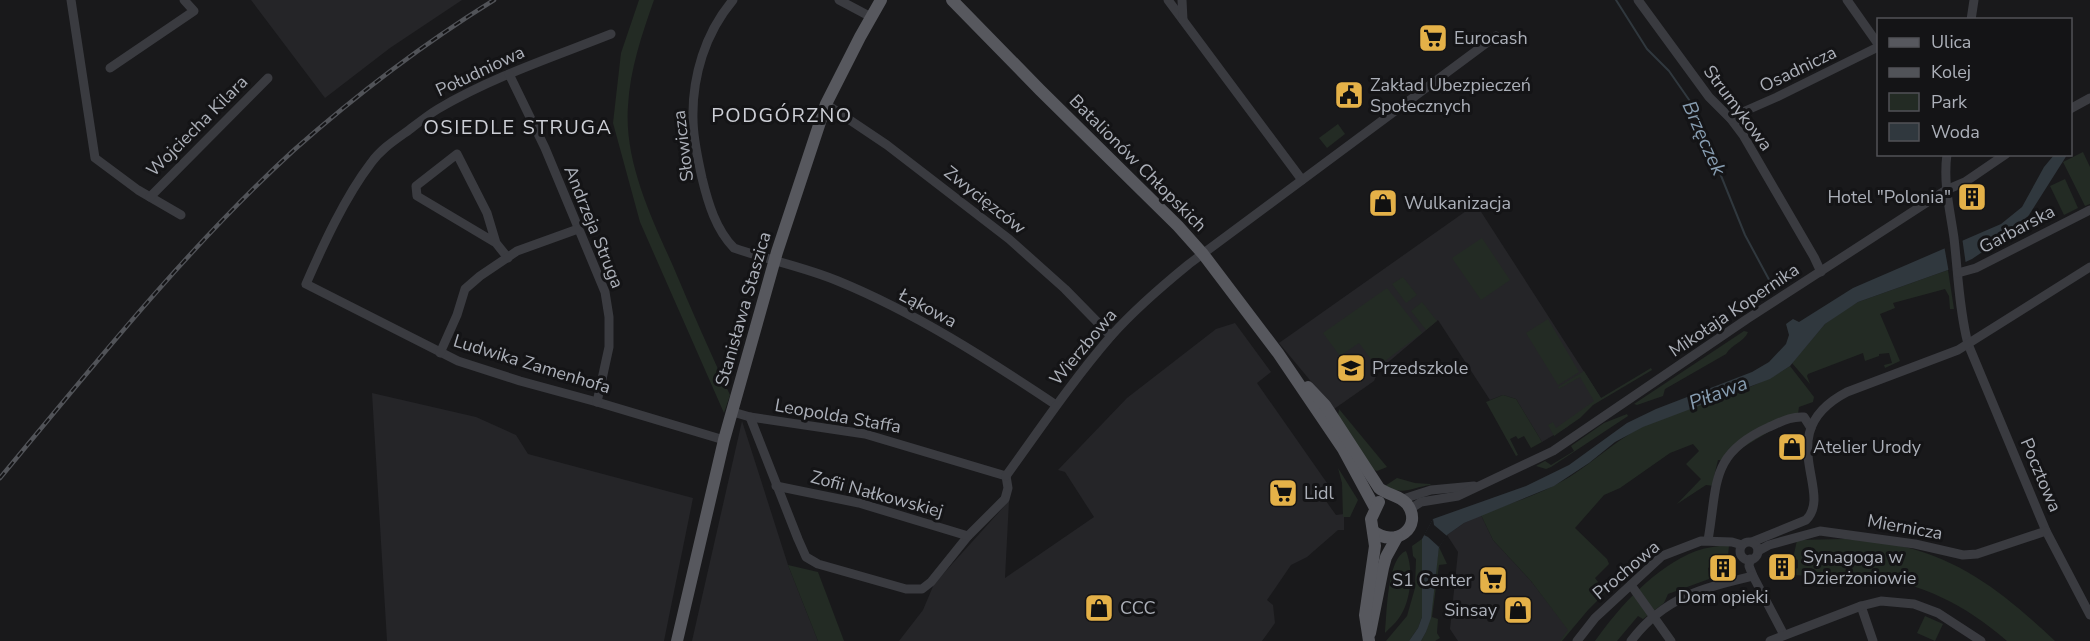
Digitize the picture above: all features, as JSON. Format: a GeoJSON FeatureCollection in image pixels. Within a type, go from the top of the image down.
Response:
{"type":"FeatureCollection","features":[{"type":"Feature","properties":{"kind":"main road","name":"Stanisława Staszica"},"geometry":{"type":"LineString","coordinates":[[677,641],[724,440],[774,260],[826,104],[881,0]]}},
{"type":"Feature","properties":{"kind":"main road","name":"Batalionów Chłopskich"},"geometry":{"type":"LineString","coordinates":[[952,0],[1178,226],[1203,254],[1284,363],[1343,449],[1375,508]]}},
{"type":"Feature","properties":{"kind":"main road","name":"Batalionów Chłopskich"},"geometry":{"type":"LineString","coordinates":[[1284,363],[1325,405],[1379,488],[1390,495]]}},
{"type":"Feature","properties":{"kind":"main road"},"geometry":{"type":"LineString","coordinates":[[1369,641],[1365,615],[1375,546],[1371,519],[1375,508],[1390,495],[1406,504],[1411,520],[1404,534],[1387,539],[1373,531]]}},
{"type":"Feature","properties":{"kind":"main road"},"geometry":{"type":"LineString","coordinates":[[1369,641],[1383,568],[1396,537]]}},
{"type":"Feature","properties":{"kind":"street","name":"Wojciecha Kilara"},"geometry":{"type":"LineString","coordinates":[[71,0],[95,158],[150,197],[181,215]]}},
{"type":"Feature","properties":{"kind":"street"},"geometry":{"type":"LineString","coordinates":[[110,68],[194,11],[184,0]]}},
{"type":"Feature","properties":{"kind":"street","name":"Słowicza"},"geometry":{"type":"LineString","coordinates":[[733,0],[724,10],[702,54],[695,90],[693,120],[697,153],[710,208],[725,240],[734,248],[774,260]]}},
{"type":"Feature","properties":{"kind":"street"},"geometry":{"type":"LineString","coordinates":[[839,0],[870,17]]}},
{"type":"Feature","properties":{"kind":"street"},"geometry":{"type":"LineString","coordinates":[[1168,0],[1302,180]]}},
{"type":"Feature","properties":{"kind":"street"},"geometry":{"type":"LineString","coordinates":[[1182,0],[1184,20]]}},
{"type":"Feature","properties":{"kind":"street","name":"Strumykowa"},"geometry":{"type":"LineString","coordinates":[[1638,0],[1709,97],[1731,119],[1780,198],[1821,272]]}},
{"type":"Feature","properties":{"kind":"street","name":"Osadnicza"},"geometry":{"type":"LineString","coordinates":[[1847,0],[1877,44]]}},
{"type":"Feature","properties":{"kind":"street"},"geometry":{"type":"LineString","coordinates":[[1971,18],[1974,0]]}},
{"type":"Feature","properties":{"kind":"street","name":"Południowa"},"geometry":{"type":"LineString","coordinates":[[306,284],[351,196],[371,163],[385,148],[438,109],[508,74],[611,34]]}},
{"type":"Feature","properties":{"kind":"street","name":"Wierzbowa"},"geometry":{"type":"LineString","coordinates":[[1006,476],[1056,405],[1111,336],[1145,301],[1203,254],[1496,36]]}},
{"type":"Feature","properties":{"kind":"street","name":"Osadnicza"},"geometry":{"type":"LineString","coordinates":[[1731,119],[1877,46]]}},
{"type":"Feature","properties":{"kind":"street","name":"Andrzeja Struga"},"geometry":{"type":"LineString","coordinates":[[508,74],[545,148],[605,292],[609,317],[609,347],[597,402]]}},
{"type":"Feature","properties":{"kind":"street","name":"Wojciecha Kilara"},"geometry":{"type":"LineString","coordinates":[[150,197],[267,78]]}},
{"type":"Feature","properties":{"kind":"street"},"geometry":{"type":"LineString","coordinates":[[2072,108],[2090,98]]}},
{"type":"Feature","properties":{"kind":"street","name":"Zwycięzców"},"geometry":{"type":"LineString","coordinates":[[826,104],[887,145],[1009,239],[1065,289],[1111,336]]}},
{"type":"Feature","properties":{"kind":"street"},"geometry":{"type":"LineString","coordinates":[[496,243],[487,213],[457,154],[416,186],[417,196],[496,243],[508,258]]}},
{"type":"Feature","properties":{"kind":"street","name":"Pocztowa"},"geometry":{"type":"LineString","coordinates":[[1947,156],[1946,190],[1963,323],[1968,344],[2046,531],[2090,615]]}},
{"type":"Feature","properties":{"kind":"street","name":"Mikołaja Kopernika"},"geometry":{"type":"LineString","coordinates":[[1406,504],[1420,492],[1477,486],[1553,451],[1946,190],[1965,182],[2003,156]]}},
{"type":"Feature","properties":{"kind":"street","name":"Garbarska"},"geometry":{"type":"LineString","coordinates":[[1958,272],[1976,268],[2090,210]]}},
{"type":"Feature","properties":{"kind":"street"},"geometry":{"type":"LineString","coordinates":[[440,353],[457,315],[465,289],[517,251],[578,230]]}},
{"type":"Feature","properties":{"kind":"street","name":"Łąkowa"},"geometry":{"type":"LineString","coordinates":[[774,260],[838,281],[928,325],[1004,370],[1056,405]]}},
{"type":"Feature","properties":{"kind":"street"},"geometry":{"type":"LineString","coordinates":[[1751,546],[1755,557],[1749,559],[1742,555],[1751,546],[1806,520],[1811,513],[1814,502],[1807,450],[1811,428],[1825,406],[1838,397],[1968,344],[2090,267]]}},
{"type":"Feature","properties":{"kind":"street","name":"Ludwika Zamenhofa"},"geometry":{"type":"LineString","coordinates":[[306,284],[440,353],[520,381],[724,440]]}},
{"type":"Feature","properties":{"kind":"street","name":"Leopolda Staffa"},"geometry":{"type":"LineString","coordinates":[[733,412],[750,417],[866,434],[1006,476]]}},
{"type":"Feature","properties":{"kind":"street"},"geometry":{"type":"LineString","coordinates":[[750,417],[806,557],[818,564],[906,590],[922,589],[931,582],[968,536],[1005,499],[1008,488],[1006,476]]}},
{"type":"Feature","properties":{"kind":"street"},"geometry":{"type":"LineString","coordinates":[[1708,540],[1721,466],[1734,447],[1794,417],[1804,417],[1811,428]]}},
{"type":"Feature","properties":{"kind":"street","name":"Zofii Nałkowskiej"},"geometry":{"type":"LineString","coordinates":[[776,486],[859,503],[968,536]]}},
{"type":"Feature","properties":{"kind":"street","name":"Miernicza"},"geometry":{"type":"LineString","coordinates":[[1751,546],[1769,544],[1820,531],[1915,544],[1963,555],[1977,554],[2046,531]]}},
{"type":"Feature","properties":{"kind":"street","name":"Prochowa"},"geometry":{"type":"LineString","coordinates":[[1577,641],[1595,618],[1662,556],[1708,540],[1751,546]]}},
{"type":"Feature","properties":{"kind":"street"},"geometry":{"type":"LineString","coordinates":[[1749,559],[1753,576],[1784,635]]}},
{"type":"Feature","properties":{"kind":"street"},"geometry":{"type":"LineString","coordinates":[[1631,641],[1654,616],[1689,593],[1753,576]]}},
{"type":"Feature","properties":{"kind":"street"},"geometry":{"type":"LineString","coordinates":[[1630,585],[1671,641]]}},
{"type":"Feature","properties":{"kind":"street"},"geometry":{"type":"LineString","coordinates":[[1770,641],[1861,606],[1881,601],[1914,604],[1947,618],[1981,641]]}},
{"type":"Feature","properties":{"kind":"street"},"geometry":{"type":"LineString","coordinates":[[1861,606],[1874,641]]}},
{"type":"Feature","properties":{"kind":"shaded area"},"geometry":{"type":"Polygon","coordinates":[[[251,0],[462,0],[390,48],[325,98],[251,0]]]}},
{"type":"Feature","properties":{"kind":"shaded area"},"geometry":{"type":"Polygon","coordinates":[[[1476,204],[1601,398],[1580,412],[1567,427],[1542,442],[1516,399],[1503,395],[1490,400],[1438,320],[1379,370],[1374,381],[1334,409],[1279,343],[1476,204]]]}},
{"type":"Feature","properties":{"kind":"shaded area"},"geometry":{"type":"Polygon","coordinates":[[[1235,323],[1271,372],[1257,383],[1327,483],[1318,490],[1336,515],[1344,514],[1344,530],[1338,530],[1307,557],[1291,565],[1267,600],[1273,605],[1275,623],[1262,641],[899,641],[923,610],[934,584],[1009,501],[1005,578],[1094,517],[1065,472],[1058,470],[1127,398],[1216,329],[1235,323]]]}},
{"type":"Feature","properties":{"kind":"shaded area"},"geometry":{"type":"Polygon","coordinates":[[[372,393],[476,417],[516,435],[528,454],[693,498],[664,641],[387,641],[372,393]]]}},
{"type":"Feature","properties":{"kind":"shaded area"},"geometry":{"type":"Polygon","coordinates":[[[742,421],[788,565],[818,641],[692,641],[742,421]]]}},
{"type":"Feature","properties":{"kind":"shaded area"},"geometry":{"type":"Polygon","coordinates":[[[1481,515],[1493,540],[1531,581],[1569,630],[1561,641],[1458,641],[1450,629],[1458,552],[1447,535],[1481,515]]]}},
{"type":"Feature","properties":{"kind":"green space"},"geometry":{"type":"Polygon","coordinates":[[[639,0],[654,0],[631,79],[628,106],[630,147],[648,208],[730,395],[724,413],[640,222],[613,123],[621,53],[639,0]]]}},
{"type":"Feature","properties":{"kind":"green space"},"geometry":{"type":"Polygon","coordinates":[[[1338,124],[1345,134],[1327,148],[1319,138],[1338,124]]]}},
{"type":"Feature","properties":{"kind":"green space"},"geometry":{"type":"Polygon","coordinates":[[[2083,152],[2090,167],[2090,204],[2085,206],[2063,162],[2083,152]]]}},
{"type":"Feature","properties":{"kind":"green space"},"geometry":{"type":"Polygon","coordinates":[[[2065,179],[2078,208],[2064,215],[2050,186],[2065,179]]]}},
{"type":"Feature","properties":{"kind":"green space"},"geometry":{"type":"Polygon","coordinates":[[[1482,238],[1510,280],[1481,300],[1452,258],[1482,238]]]}},
{"type":"Feature","properties":{"kind":"green space"},"geometry":{"type":"Polygon","coordinates":[[[1948,270],[1954,309],[1950,309],[1949,296],[1945,289],[1893,303],[1895,308],[1880,314],[1900,361],[1885,368],[1884,365],[1892,363],[1889,353],[1879,354],[1865,361],[1863,353],[1808,374],[1810,384],[1792,363],[1825,324],[1844,310],[1858,302],[1948,270]]]}},
{"type":"Feature","properties":{"kind":"green space"},"geometry":{"type":"Polygon","coordinates":[[[1403,277],[1417,295],[1406,303],[1392,284],[1403,277]]]}},
{"type":"Feature","properties":{"kind":"green space"},"geometry":{"type":"Polygon","coordinates":[[[1387,288],[1422,333],[1377,367],[1359,343],[1340,356],[1323,333],[1387,288]]]}},
{"type":"Feature","properties":{"kind":"green space"},"geometry":{"type":"Polygon","coordinates":[[[1422,302],[1437,321],[1426,330],[1411,311],[1422,302]]]}},
{"type":"Feature","properties":{"kind":"green space"},"geometry":{"type":"Polygon","coordinates":[[[1548,319],[1579,372],[1558,385],[1526,333],[1548,319]]]}},
{"type":"Feature","properties":{"kind":"green space"},"geometry":{"type":"Polygon","coordinates":[[[1744,331],[1748,332],[1726,354],[1665,389],[1663,396],[1634,404],[1744,331]]]}},
{"type":"Feature","properties":{"kind":"green space"},"geometry":{"type":"Polygon","coordinates":[[[1790,366],[1814,397],[1813,402],[1799,407],[1798,414],[1722,460],[1718,460],[1713,481],[1715,486],[1706,485],[1677,504],[1701,479],[1686,464],[1699,451],[1693,444],[1670,453],[1620,488],[1604,495],[1575,528],[1607,559],[1609,564],[1595,578],[1601,586],[1609,580],[1612,586],[1560,641],[1568,630],[1531,581],[1493,540],[1481,515],[1565,480],[1642,427],[1755,385],[1790,366]]]}},
{"type":"Feature","properties":{"kind":"green space"},"geometry":{"type":"Polygon","coordinates":[[[1651,368],[1652,370],[1593,405],[1580,418],[1554,436],[1548,425],[1553,422],[1556,428],[1594,401],[1580,377],[1559,389],[1558,387],[1584,371],[1601,398],[1651,368]]]}},
{"type":"Feature","properties":{"kind":"green space"},"geometry":{"type":"Polygon","coordinates":[[[1503,395],[1516,399],[1542,442],[1531,448],[1524,436],[1510,439],[1518,455],[1516,456],[1486,402],[1503,395]]]}},
{"type":"Feature","properties":{"kind":"green space"},"geometry":{"type":"Polygon","coordinates":[[[1339,409],[1387,467],[1377,471],[1372,469],[1338,416],[1339,409]]]}},
{"type":"Feature","properties":{"kind":"green space"},"geometry":{"type":"Polygon","coordinates":[[[1627,414],[1628,416],[1551,467],[1546,469],[1536,466],[1545,461],[1551,465],[1574,451],[1571,446],[1604,423],[1627,414]]]}},
{"type":"Feature","properties":{"kind":"green space"},"geometry":{"type":"Polygon","coordinates":[[[1338,468],[1358,500],[1350,517],[1343,517],[1342,483],[1338,468]]]}},
{"type":"Feature","properties":{"kind":"green space"},"geometry":{"type":"Polygon","coordinates":[[[1397,478],[1431,485],[1403,491],[1385,486],[1397,478]]]}},
{"type":"Feature","properties":{"kind":"green space"},"geometry":{"type":"Polygon","coordinates":[[[1422,539],[1422,617],[1409,641],[1386,641],[1407,616],[1415,588],[1416,559],[1413,556],[1412,546],[1422,539]]]}},
{"type":"Feature","properties":{"kind":"green space"},"geometry":{"type":"Polygon","coordinates":[[[1846,539],[1898,545],[1948,562],[1968,572],[2004,597],[2055,641],[2007,641],[1959,606],[1925,590],[1886,578],[1864,573],[1862,584],[1853,582],[1851,578],[1848,581],[1816,577],[1813,572],[1810,576],[1793,575],[1793,570],[1798,568],[1798,560],[1793,559],[1797,540],[1846,539]]]}},
{"type":"Feature","properties":{"kind":"green space"},"geometry":{"type":"Polygon","coordinates":[[[1729,545],[1728,557],[1714,558],[1715,565],[1708,568],[1709,579],[1668,594],[1664,603],[1643,619],[1638,616],[1617,641],[1595,641],[1627,601],[1666,567],[1696,551],[1729,545]]]}},
{"type":"Feature","properties":{"kind":"green space"},"geometry":{"type":"Polygon","coordinates":[[[1439,547],[1447,564],[1439,565],[1432,617],[1438,619],[1437,633],[1440,638],[1435,641],[1421,641],[1426,632],[1439,547]]]}},
{"type":"Feature","properties":{"kind":"green space"},"geometry":{"type":"Polygon","coordinates":[[[1406,551],[1410,567],[1409,595],[1399,618],[1385,633],[1392,575],[1395,564],[1406,551]]]}},
{"type":"Feature","properties":{"kind":"green space"},"geometry":{"type":"Polygon","coordinates":[[[788,565],[818,572],[844,641],[818,641],[788,565]]]}},
{"type":"Feature","properties":{"kind":"green space"},"geometry":{"type":"Polygon","coordinates":[[[1925,616],[1943,624],[1935,641],[1917,633],[1925,616]]]}},
{"type":"Feature","properties":{"kind":"water","name":"Piława"},"geometry":{"type":"Polygon","coordinates":[[[2053,156],[2066,156],[2029,215],[2018,228],[1972,259],[1948,270],[1858,302],[1825,324],[1790,366],[1770,379],[1643,427],[1615,442],[1589,463],[1554,486],[1464,523],[1447,535],[1439,547],[1431,618],[1426,632],[1421,641],[1409,641],[1422,617],[1422,539],[1433,519],[1526,486],[1569,465],[1627,423],[1656,409],[1752,372],[1769,362],[1786,344],[1789,335],[1786,324],[1793,319],[1799,322],[1853,288],[2001,224],[2022,207],[2044,167],[2053,156]]]}},
{"type":"Feature","properties":{"kind":"pier"},"geometry":{"type":"Polygon","coordinates":[[[1962,237],[1966,265],[1949,273],[1944,245],[1962,237]]]}},
{"type":"Feature","properties":{"kind":"pier"},"geometry":{"type":"Polygon","coordinates":[[[1433,519],[1434,525],[1447,536],[1439,547],[1424,535],[1433,519]]]}},
{"type":"Feature","properties":{"kind":"waterway","name":"Brzęczek"},"geometry":{"type":"LineString","coordinates":[[1616,0],[1647,49],[1669,71],[1692,104],[1745,235],[1773,287]]}},
{"type":"Feature","properties":{"kind":"railway"},"geometry":{"type":"LineString","coordinates":[[0,478],[141,309],[254,188],[294,150],[366,90],[416,52],[494,0]]}},
{"type":"Feature","properties":{"kind":"place","name":"Eurocash"},"geometry":{"type":"Point","coordinates":[1433,38]}},
{"type":"Feature","properties":{"kind":"place","name":"Zakład Ubezpieczeń Społecznych"},"geometry":{"type":"Point","coordinates":[1349,95]}},
{"type":"Feature","properties":{"kind":"place","name":"Hotel \"Polonia\""},"geometry":{"type":"Point","coordinates":[1972,197]}},
{"type":"Feature","properties":{"kind":"place","name":"Wulkanizacja"},"geometry":{"type":"Point","coordinates":[1383,203]}},
{"type":"Feature","properties":{"kind":"place","name":"Przedszkole"},"geometry":{"type":"Point","coordinates":[1351,368]}},
{"type":"Feature","properties":{"kind":"place","name":"Atelier Urody"},"geometry":{"type":"Point","coordinates":[1792,447]}},
{"type":"Feature","properties":{"kind":"place","name":"Lidl"},"geometry":{"type":"Point","coordinates":[1283,493]}},
{"type":"Feature","properties":{"kind":"place","name":"Synagoga w Dzierżoniowie"},"geometry":{"type":"Point","coordinates":[1782,567]}},
{"type":"Feature","properties":{"kind":"place","name":"Dom opieki"},"geometry":{"type":"Point","coordinates":[1723,568]}},
{"type":"Feature","properties":{"kind":"place","name":"S1 Center"},"geometry":{"type":"Point","coordinates":[1493,580]}},
{"type":"Feature","properties":{"kind":"place","name":"CCC"},"geometry":{"type":"Point","coordinates":[1099,608]}},
{"type":"Feature","properties":{"kind":"place","name":"Sinsay"},"geometry":{"type":"Point","coordinates":[1518,610]}},
{"type":"Feature","properties":{"kind":"district","name":"PODGÓRZNO"},"geometry":{"type":"Point","coordinates":[782,115]}},
{"type":"Feature","properties":{"kind":"district","name":"OSIEDLE STRUGA"},"geometry":{"type":"Point","coordinates":[518,127]}}]}
